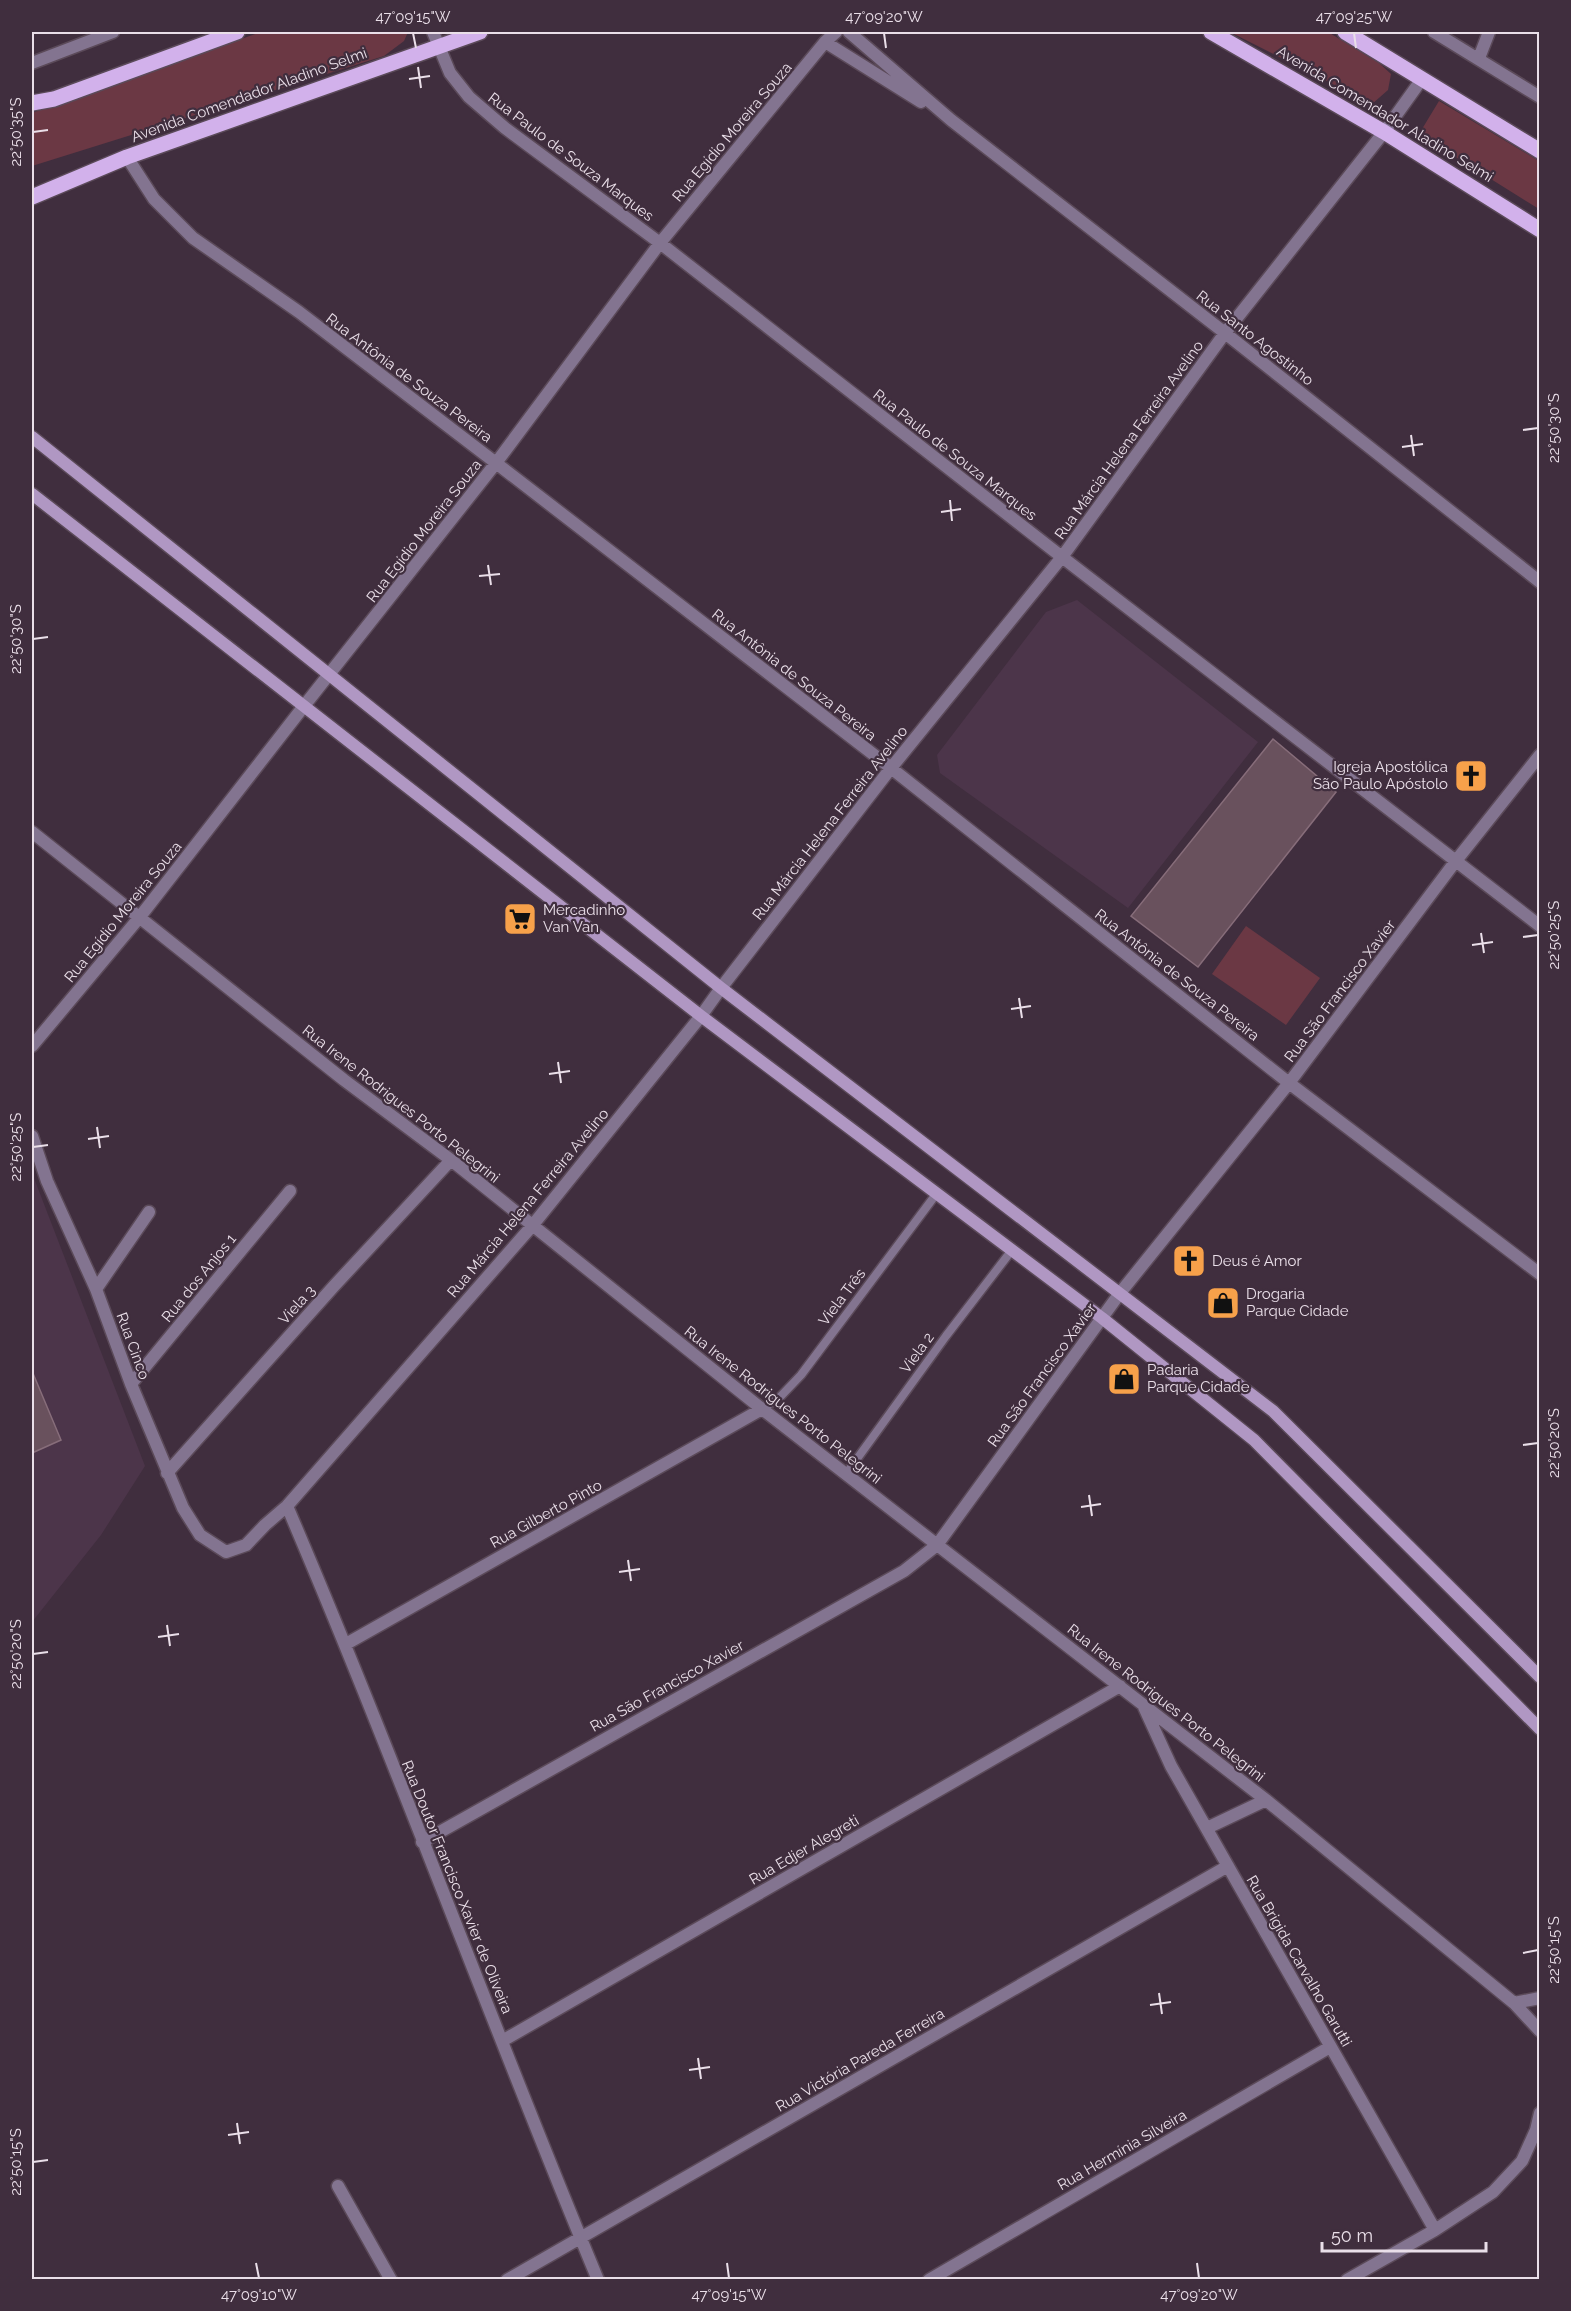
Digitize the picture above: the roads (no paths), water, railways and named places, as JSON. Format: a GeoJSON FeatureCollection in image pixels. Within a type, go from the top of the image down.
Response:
{"type":"FeatureCollection","features":[{"type":"Feature","properties":{"kind":"main road"},"geometry":{"type":"LineString","coordinates":[[32,104],[54,99],[237,32]]}},
{"type":"Feature","properties":{"kind":"main road","name":"Avenida Comendador Aladino Selmi"},"geometry":{"type":"LineString","coordinates":[[32,197],[128,157],[436,38],[480,32]]}},
{"type":"Feature","properties":{"kind":"main road","name":"Avenida Comendador Aladino Selmi"},"geometry":{"type":"LineString","coordinates":[[1211,32],[1384,132],[1539,230]]}},
{"type":"Feature","properties":{"kind":"main road"},"geometry":{"type":"LineString","coordinates":[[1345,32],[1539,151]]}},
{"type":"Feature","properties":{"kind":"main road"},"geometry":{"type":"LineString","coordinates":[[32,437],[721,988],[1273,1411],[1539,1677]]}},
{"type":"Feature","properties":{"kind":"main road"},"geometry":{"type":"LineString","coordinates":[[32,494],[701,1016],[1102,1318],[1254,1440],[1539,1730]]}},
{"type":"Feature","properties":{"kind":"street"},"geometry":{"type":"LineString","coordinates":[[32,63],[113,32]]}},
{"type":"Feature","properties":{"kind":"street","name":"Rua Egídio Moreira Souza"},"geometry":{"type":"LineString","coordinates":[[32,1046],[139,918],[303,706],[496,463],[660,243],[825,42],[836,32]]}},
{"type":"Feature","properties":{"kind":"street","name":"Rua Santo Agostinho"},"geometry":{"type":"LineString","coordinates":[[849,32],[951,120],[1539,582]]}},
{"type":"Feature","properties":{"kind":"street"},"geometry":{"type":"LineString","coordinates":[[1434,32],[1539,97]]}},
{"type":"Feature","properties":{"kind":"street"},"geometry":{"type":"LineString","coordinates":[[1479,58],[1489,32]]}},
{"type":"Feature","properties":{"kind":"street","name":"Rua Paulo de Souza Marques"},"geometry":{"type":"LineString","coordinates":[[436,38],[450,74],[469,97],[505,128],[660,243],[1539,926]]}},
{"type":"Feature","properties":{"kind":"street","name":"Rua Santo Agostinho"},"geometry":{"type":"LineString","coordinates":[[825,42],[951,120]]}},
{"type":"Feature","properties":{"kind":"street","name":"Rua Márcia Helena Ferreira Avelino"},"geometry":{"type":"LineString","coordinates":[[226,1551],[246,1545],[286,1506],[532,1226],[701,1016],[891,768],[1062,557],[1225,333],[1384,132],[1422,79]]}},
{"type":"Feature","properties":{"kind":"street","name":"Rua Antônia de Souza Pereira"},"geometry":{"type":"LineString","coordinates":[[128,157],[154,199],[194,238],[299,312],[496,463],[891,768],[1289,1083],[1539,1274]]}},
{"type":"Feature","properties":{"kind":"street","name":"Rua São Francisco Xavier"},"geometry":{"type":"LineString","coordinates":[[422,1842],[904,1571],[938,1545],[1120,1293],[1289,1083],[1455,862],[1539,755]]}},
{"type":"Feature","properties":{"kind":"street","name":"Rua Irene Rodrigues Porto Pelegrini"},"geometry":{"type":"LineString","coordinates":[[32,832],[344,1080],[451,1160],[762,1409],[1266,1800],[1514,2003],[1539,2031]]}},
{"type":"Feature","properties":{"kind":"street","name":"Rua Cinco"},"geometry":{"type":"LineString","coordinates":[[32,1136],[47,1181],[96,1289],[131,1384],[183,1508],[200,1535],[226,1551]]}},
{"type":"Feature","properties":{"kind":"street","name":"Viela 3"},"geometry":{"type":"LineString","coordinates":[[167,1473],[334,1286],[451,1160]]}},
{"type":"Feature","properties":{"kind":"street","name":"Rua dos Anjos 1"},"geometry":{"type":"LineString","coordinates":[[131,1384],[290,1191]]}},
{"type":"Feature","properties":{"kind":"street"},"geometry":{"type":"LineString","coordinates":[[96,1289],[149,1212]]}},
{"type":"Feature","properties":{"kind":"street","name":"Rua Gilberto Pinto"},"geometry":{"type":"LineString","coordinates":[[346,1644],[762,1409]]}},
{"type":"Feature","properties":{"kind":"street","name":"Rua Doutor Francisco Xavier de Oliveira"},"geometry":{"type":"LineString","coordinates":[[286,1506],[346,1644],[422,1842],[598,2280]]}},
{"type":"Feature","properties":{"kind":"street","name":"Rua Edjer Alegreti"},"geometry":{"type":"LineString","coordinates":[[502,2041],[1120,1686]]}},
{"type":"Feature","properties":{"kind":"street","name":"Rua Brigida Carvalho Garutti"},"geometry":{"type":"LineString","coordinates":[[1143,1704],[1171,1766],[1435,2230]]}},
{"type":"Feature","properties":{"kind":"street"},"geometry":{"type":"LineString","coordinates":[[1207,1828],[1266,1800]]}},
{"type":"Feature","properties":{"kind":"street","name":"Rua Victória Pareda Ferreira"},"geometry":{"type":"LineString","coordinates":[[507,2280],[1228,1866]]}},
{"type":"Feature","properties":{"kind":"street"},"geometry":{"type":"LineString","coordinates":[[1514,2003],[1539,1998]]}},
{"type":"Feature","properties":{"kind":"street","name":"Rua Hermínia Silveira"},"geometry":{"type":"LineString","coordinates":[[929,2280],[1330,2047]]}},
{"type":"Feature","properties":{"kind":"street"},"geometry":{"type":"LineString","coordinates":[[1347,2280],[1435,2230],[1493,2192],[1522,2161],[1536,2130],[1539,2113]]}},
{"type":"Feature","properties":{"kind":"street"},"geometry":{"type":"LineString","coordinates":[[338,2186],[391,2280]]}},
{"type":"Feature","properties":{"kind":"lane","name":"Viela Três"},"geometry":{"type":"LineString","coordinates":[[762,1409],[780,1397],[801,1375],[937,1192]]}},
{"type":"Feature","properties":{"kind":"lane","name":"Viela 2"},"geometry":{"type":"LineString","coordinates":[[846,1473],[1012,1250]]}},
{"type":"Feature","properties":{"kind":"place","name":"Igreja Apostólica São Paulo Apóstolo"},"geometry":{"type":"Point","coordinates":[1471,776]}},
{"type":"Feature","properties":{"kind":"place","name":"Mercadinho Van Van"},"geometry":{"type":"Point","coordinates":[520,919]}},
{"type":"Feature","properties":{"kind":"place","name":"Deus é Amor"},"geometry":{"type":"Point","coordinates":[1189,1261]}},
{"type":"Feature","properties":{"kind":"place","name":"Drogaria Parque Cidade"},"geometry":{"type":"Point","coordinates":[1223,1303]}},
{"type":"Feature","properties":{"kind":"place","name":"Padaria Parque Cidade"},"geometry":{"type":"Point","coordinates":[1124,1379]}}]}
